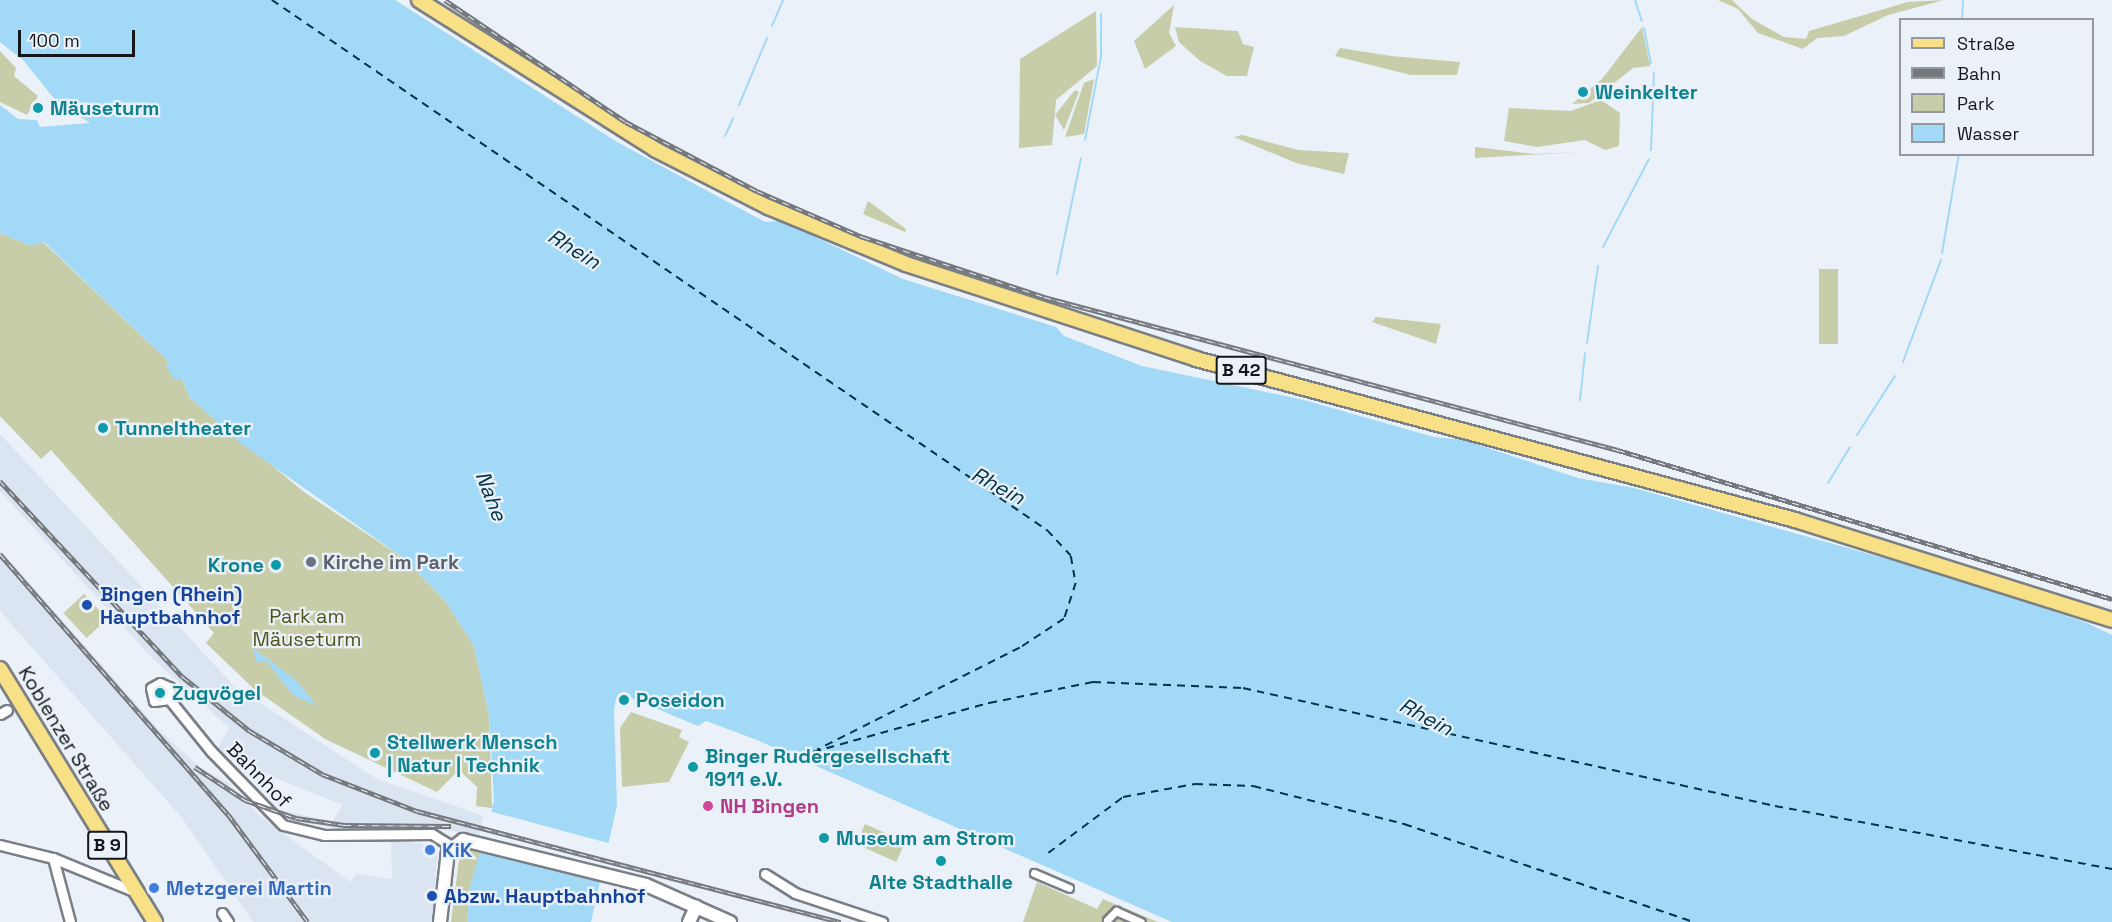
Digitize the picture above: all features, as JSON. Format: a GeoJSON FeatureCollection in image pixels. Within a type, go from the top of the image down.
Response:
{"type":"FeatureCollection","features":[{"type":"Feature","properties":{"kind":"main road","name":"B 42"},"geometry":{"type":"LineString","coordinates":[[419,0],[656,150],[768,207],[906,264],[1196,359],[1784,517],[2023,588],[2112,620]]}},
{"type":"Feature","properties":{"kind":"main road","name":"Koblenzer Straße"},"geometry":{"type":"LineString","coordinates":[[0,669],[155,922]]}},
{"type":"Feature","properties":{"kind":"main road"},"geometry":{"type":"LineString","coordinates":[[440,922],[451,846],[461,840],[607,875],[696,907],[730,922]]}},
{"type":"Feature","properties":{"kind":"main road"},"geometry":{"type":"LineString","coordinates":[[689,922],[696,907]]}},
{"type":"Feature","properties":{"kind":"street","name":"Bahnhof"},"geometry":{"type":"LineString","coordinates":[[169,699],[259,806],[283,825],[324,835],[432,834],[451,846]]}},
{"type":"Feature","properties":{"kind":"street"},"geometry":{"type":"LineString","coordinates":[[0,846],[53,858],[137,892]]}},
{"type":"Feature","properties":{"kind":"street"},"geometry":{"type":"LineString","coordinates":[[53,858],[70,922]]}},
{"type":"Feature","properties":{"kind":"street"},"geometry":{"type":"LineString","coordinates":[[1034,873],[1069,888]]}},
{"type":"Feature","properties":{"kind":"street"},"geometry":{"type":"LineString","coordinates":[[765,874],[795,893],[882,922]]}},
{"type":"Feature","properties":{"kind":"street"},"geometry":{"type":"LineString","coordinates":[[1107,920],[1116,910],[1141,922]]}},
{"type":"Feature","properties":{"kind":"street"},"geometry":{"type":"LineString","coordinates":[[222,913],[228,922]]}},
{"type":"Feature","properties":{"kind":"shaded area"},"geometry":{"type":"Polygon","coordinates":[[[0,434],[234,686],[377,779],[484,816],[479,835],[424,827],[339,830],[277,816],[278,810],[332,821],[343,805],[243,765],[218,749],[229,728],[152,658],[0,491],[0,434]]]}},
{"type":"Feature","properties":{"kind":"shaded area"},"geometry":{"type":"Polygon","coordinates":[[[0,550],[161,732],[202,769],[228,782],[260,816],[350,882],[357,874],[392,879],[391,840],[438,846],[432,922],[253,922],[182,818],[0,611],[0,550]]]}},
{"type":"Feature","properties":{"kind":"green space"},"geometry":{"type":"Polygon","coordinates":[[[1718,0],[1732,0],[1752,19],[1784,37],[1806,39],[1809,31],[1908,2],[1944,0],[1888,15],[1844,36],[1817,38],[1803,49],[1758,33],[1738,9],[1718,0]]]}},
{"type":"Feature","properties":{"kind":"green space"},"geometry":{"type":"Polygon","coordinates":[[[1174,5],[1169,33],[1176,46],[1145,69],[1134,41],[1174,5]]]}},
{"type":"Feature","properties":{"kind":"green space"},"geometry":{"type":"Polygon","coordinates":[[[1096,11],[1097,66],[1056,100],[1052,145],[1019,148],[1020,59],[1096,11]]]}},
{"type":"Feature","properties":{"kind":"green space"},"geometry":{"type":"Polygon","coordinates":[[[1175,27],[1238,31],[1243,44],[1254,47],[1247,76],[1227,76],[1200,61],[1179,42],[1175,27]]]}},
{"type":"Feature","properties":{"kind":"green space"},"geometry":{"type":"Polygon","coordinates":[[[1642,27],[1650,66],[1633,68],[1589,103],[1572,104],[1602,79],[1642,27]]]}},
{"type":"Feature","properties":{"kind":"green space"},"geometry":{"type":"Polygon","coordinates":[[[1340,48],[1391,56],[1460,62],[1457,75],[1411,75],[1335,56],[1340,48]]]}},
{"type":"Feature","properties":{"kind":"green space"},"geometry":{"type":"Polygon","coordinates":[[[0,51],[16,68],[14,76],[38,96],[27,115],[0,102],[0,51]]]}},
{"type":"Feature","properties":{"kind":"green space"},"geometry":{"type":"Polygon","coordinates":[[[1094,79],[1084,134],[1065,137],[1084,83],[1094,79]]]}},
{"type":"Feature","properties":{"kind":"green space"},"geometry":{"type":"Polygon","coordinates":[[[1075,90],[1079,92],[1064,130],[1055,115],[1075,90]]]}},
{"type":"Feature","properties":{"kind":"green space"},"geometry":{"type":"Polygon","coordinates":[[[1601,100],[1620,113],[1619,146],[1605,150],[1585,140],[1537,147],[1504,141],[1509,108],[1571,111],[1601,100]]]}},
{"type":"Feature","properties":{"kind":"green space"},"geometry":{"type":"Polygon","coordinates":[[[1242,135],[1298,150],[1349,153],[1344,174],[1296,163],[1234,137],[1242,135]]]}},
{"type":"Feature","properties":{"kind":"green space"},"geometry":{"type":"Polygon","coordinates":[[[1475,147],[1535,154],[1581,152],[1475,158],[1475,147]]]}},
{"type":"Feature","properties":{"kind":"green space"},"geometry":{"type":"Polygon","coordinates":[[[868,201],[906,229],[905,232],[863,214],[868,201]]]}},
{"type":"Feature","properties":{"kind":"green space","name":"Park am Mäuseturm"},"geometry":{"type":"Polygon","coordinates":[[[0,233],[31,246],[43,242],[168,361],[166,367],[182,379],[190,398],[304,492],[406,560],[446,602],[474,646],[489,715],[492,808],[476,806],[477,787],[459,770],[437,792],[325,739],[254,689],[206,643],[214,633],[51,450],[41,459],[0,416],[0,233]]]}},
{"type":"Feature","properties":{"kind":"green space"},"geometry":{"type":"Polygon","coordinates":[[[1819,269],[1838,269],[1838,344],[1819,344],[1819,269]]]}},
{"type":"Feature","properties":{"kind":"green space"},"geometry":{"type":"Polygon","coordinates":[[[1376,317],[1441,324],[1436,344],[1372,322],[1376,317]]]}},
{"type":"Feature","properties":{"kind":"green space"},"geometry":{"type":"Polygon","coordinates":[[[84,594],[107,619],[87,638],[64,613],[84,594]]]}},
{"type":"Feature","properties":{"kind":"green space"},"geometry":{"type":"Polygon","coordinates":[[[631,712],[682,730],[679,737],[689,742],[669,782],[622,787],[620,728],[631,712]]]}},
{"type":"Feature","properties":{"kind":"green space"},"geometry":{"type":"Polygon","coordinates":[[[865,824],[905,842],[896,862],[856,844],[865,824]]]}},
{"type":"Feature","properties":{"kind":"green space"},"geometry":{"type":"Polygon","coordinates":[[[469,849],[482,852],[470,887],[467,922],[451,922],[459,860],[469,849]]]}},
{"type":"Feature","properties":{"kind":"green space"},"geometry":{"type":"Polygon","coordinates":[[[1037,882],[1097,909],[1103,899],[1158,922],[1023,922],[1037,882]]]}},
{"type":"Feature","properties":{"kind":"water"},"geometry":{"type":"Polygon","coordinates":[[[0,0],[395,0],[617,142],[765,222],[782,221],[903,279],[1056,327],[1064,336],[1142,366],[1304,400],[1434,437],[1464,440],[1578,478],[1634,488],[1969,582],[2087,623],[2112,635],[2112,922],[1172,922],[757,740],[706,721],[698,726],[624,695],[616,699],[614,710],[617,805],[591,922],[467,922],[470,887],[494,801],[489,715],[474,646],[446,602],[406,560],[243,445],[190,398],[182,379],[175,380],[166,367],[168,361],[44,242],[31,246],[0,233],[0,105],[18,119],[37,120],[40,127],[90,123],[56,101],[24,61],[0,42],[0,0]]]}},
{"type":"Feature","properties":{"kind":"water"},"geometry":{"type":"Polygon","coordinates":[[[253,648],[297,681],[317,706],[294,696],[266,661],[256,661],[253,648]]]}},
{"type":"Feature","properties":{"kind":"pier"},"geometry":{"type":"Polygon","coordinates":[[[489,811],[613,844],[606,869],[482,836],[489,811]]]}},
{"type":"Feature","properties":{"kind":"waterway"},"geometry":{"type":"LineString","coordinates":[[772,26],[783,0]]}},
{"type":"Feature","properties":{"kind":"waterway"},"geometry":{"type":"LineString","coordinates":[[1635,0],[1642,21]]}},
{"type":"Feature","properties":{"kind":"waterway"},"geometry":{"type":"LineString","coordinates":[[1962,18],[1963,1]]}},
{"type":"Feature","properties":{"kind":"waterway"},"geometry":{"type":"LineString","coordinates":[[1085,140],[1101,56],[1101,14]]}},
{"type":"Feature","properties":{"kind":"waterway"},"geometry":{"type":"LineString","coordinates":[[1644,28],[1651,63]]}},
{"type":"Feature","properties":{"kind":"waterway"},"geometry":{"type":"LineString","coordinates":[[739,105],[767,38]]}},
{"type":"Feature","properties":{"kind":"waterway"},"geometry":{"type":"LineString","coordinates":[[1651,150],[1654,73]]}},
{"type":"Feature","properties":{"kind":"waterway"},"geometry":{"type":"LineString","coordinates":[[725,136],[733,119]]}},
{"type":"Feature","properties":{"kind":"waterway"},"geometry":{"type":"LineString","coordinates":[[1942,253],[1959,156]]}},
{"type":"Feature","properties":{"kind":"waterway"},"geometry":{"type":"LineString","coordinates":[[1057,274],[1081,158]]}},
{"type":"Feature","properties":{"kind":"waterway"},"geometry":{"type":"LineString","coordinates":[[1603,247],[1649,159]]}},
{"type":"Feature","properties":{"kind":"waterway"},"geometry":{"type":"LineString","coordinates":[[1903,362],[1941,260]]}},
{"type":"Feature","properties":{"kind":"waterway"},"geometry":{"type":"LineString","coordinates":[[1587,343],[1598,266]]}},
{"type":"Feature","properties":{"kind":"waterway"},"geometry":{"type":"LineString","coordinates":[[1580,400],[1585,353]]}},
{"type":"Feature","properties":{"kind":"waterway"},"geometry":{"type":"LineString","coordinates":[[1857,435],[1895,376]]}},
{"type":"Feature","properties":{"kind":"waterway"},"geometry":{"type":"LineString","coordinates":[[1828,483],[1850,447]]}},
{"type":"Feature","properties":{"kind":"ferry route"},"geometry":{"type":"LineString","coordinates":[[272,0],[1047,530],[1071,556],[1076,583],[1064,619],[1020,648],[817,750]]}},
{"type":"Feature","properties":{"kind":"ferry route"},"geometry":{"type":"LineString","coordinates":[[813,752],[989,703],[1093,682],[1243,688],[1775,806],[2112,869]]}},
{"type":"Feature","properties":{"kind":"ferry route"},"geometry":{"type":"LineString","coordinates":[[1048,853],[1123,797],[1195,784],[1253,786],[1404,824],[1693,922]]}},
{"type":"Feature","properties":{"kind":"railway"},"geometry":{"type":"LineString","coordinates":[[445,0],[626,122],[757,191],[863,237],[1044,297],[1618,450],[2112,599]]}},
{"type":"Feature","properties":{"kind":"railway"},"geometry":{"type":"LineString","coordinates":[[0,481],[183,677],[250,731],[322,774],[417,811],[841,922]]}},
{"type":"Feature","properties":{"kind":"railway"},"geometry":{"type":"LineString","coordinates":[[0,554],[228,814],[308,922]]}},
{"type":"Feature","properties":{"kind":"railway"},"geometry":{"type":"LineString","coordinates":[[195,767],[245,800],[296,818],[344,825],[451,826]]}},
{"type":"Feature","properties":{"kind":"place","name":"Weinkelter"},"geometry":{"type":"Point","coordinates":[1583,92]}},
{"type":"Feature","properties":{"kind":"place","name":"Mäuseturm"},"geometry":{"type":"Point","coordinates":[38,108]}},
{"type":"Feature","properties":{"kind":"place","name":"Tunneltheater"},"geometry":{"type":"Point","coordinates":[103,428]}},
{"type":"Feature","properties":{"kind":"place","name":"Kirche im Park"},"geometry":{"type":"Point","coordinates":[311,562]}},
{"type":"Feature","properties":{"kind":"place","name":"Krone"},"geometry":{"type":"Point","coordinates":[276,565]}},
{"type":"Feature","properties":{"kind":"place","name":"Bingen (Rhein) Hauptbahnhof"},"geometry":{"type":"Point","coordinates":[87,605]}},
{"type":"Feature","properties":{"kind":"place","name":"Zugvögel"},"geometry":{"type":"Point","coordinates":[160,693]}},
{"type":"Feature","properties":{"kind":"place","name":"Poseidon"},"geometry":{"type":"Point","coordinates":[624,700]}},
{"type":"Feature","properties":{"kind":"place","name":"Stellwerk Mensch | Natur | Technik"},"geometry":{"type":"Point","coordinates":[375,753]}},
{"type":"Feature","properties":{"kind":"place","name":"Binger Rudergesellschaft 1911 e.V."},"geometry":{"type":"Point","coordinates":[693,767]}},
{"type":"Feature","properties":{"kind":"place","name":"NH Bingen"},"geometry":{"type":"Point","coordinates":[708,806]}},
{"type":"Feature","properties":{"kind":"place","name":"Museum am Strom"},"geometry":{"type":"Point","coordinates":[824,838]}},
{"type":"Feature","properties":{"kind":"place","name":"KiK"},"geometry":{"type":"Point","coordinates":[430,850]}},
{"type":"Feature","properties":{"kind":"place","name":"Alte Stadthalle"},"geometry":{"type":"Point","coordinates":[941,861]}},
{"type":"Feature","properties":{"kind":"place","name":"Metzgerei Martin"},"geometry":{"type":"Point","coordinates":[154,888]}},
{"type":"Feature","properties":{"kind":"place","name":"Abzw. Hauptbahnhof"},"geometry":{"type":"Point","coordinates":[432,896]}},
{"type":"Feature","properties":{"kind":"water label","name":"Rhein"},"geometry":{"type":"Point","coordinates":[574,249]}},
{"type":"Feature","properties":{"kind":"water label","name":"Rhein"},"geometry":{"type":"Point","coordinates":[998,486]}},
{"type":"Feature","properties":{"kind":"water label","name":"Nahe"},"geometry":{"type":"Point","coordinates":[491,496]}},
{"type":"Feature","properties":{"kind":"water label","name":"Rhein"},"geometry":{"type":"Point","coordinates":[1426,717]}}]}
